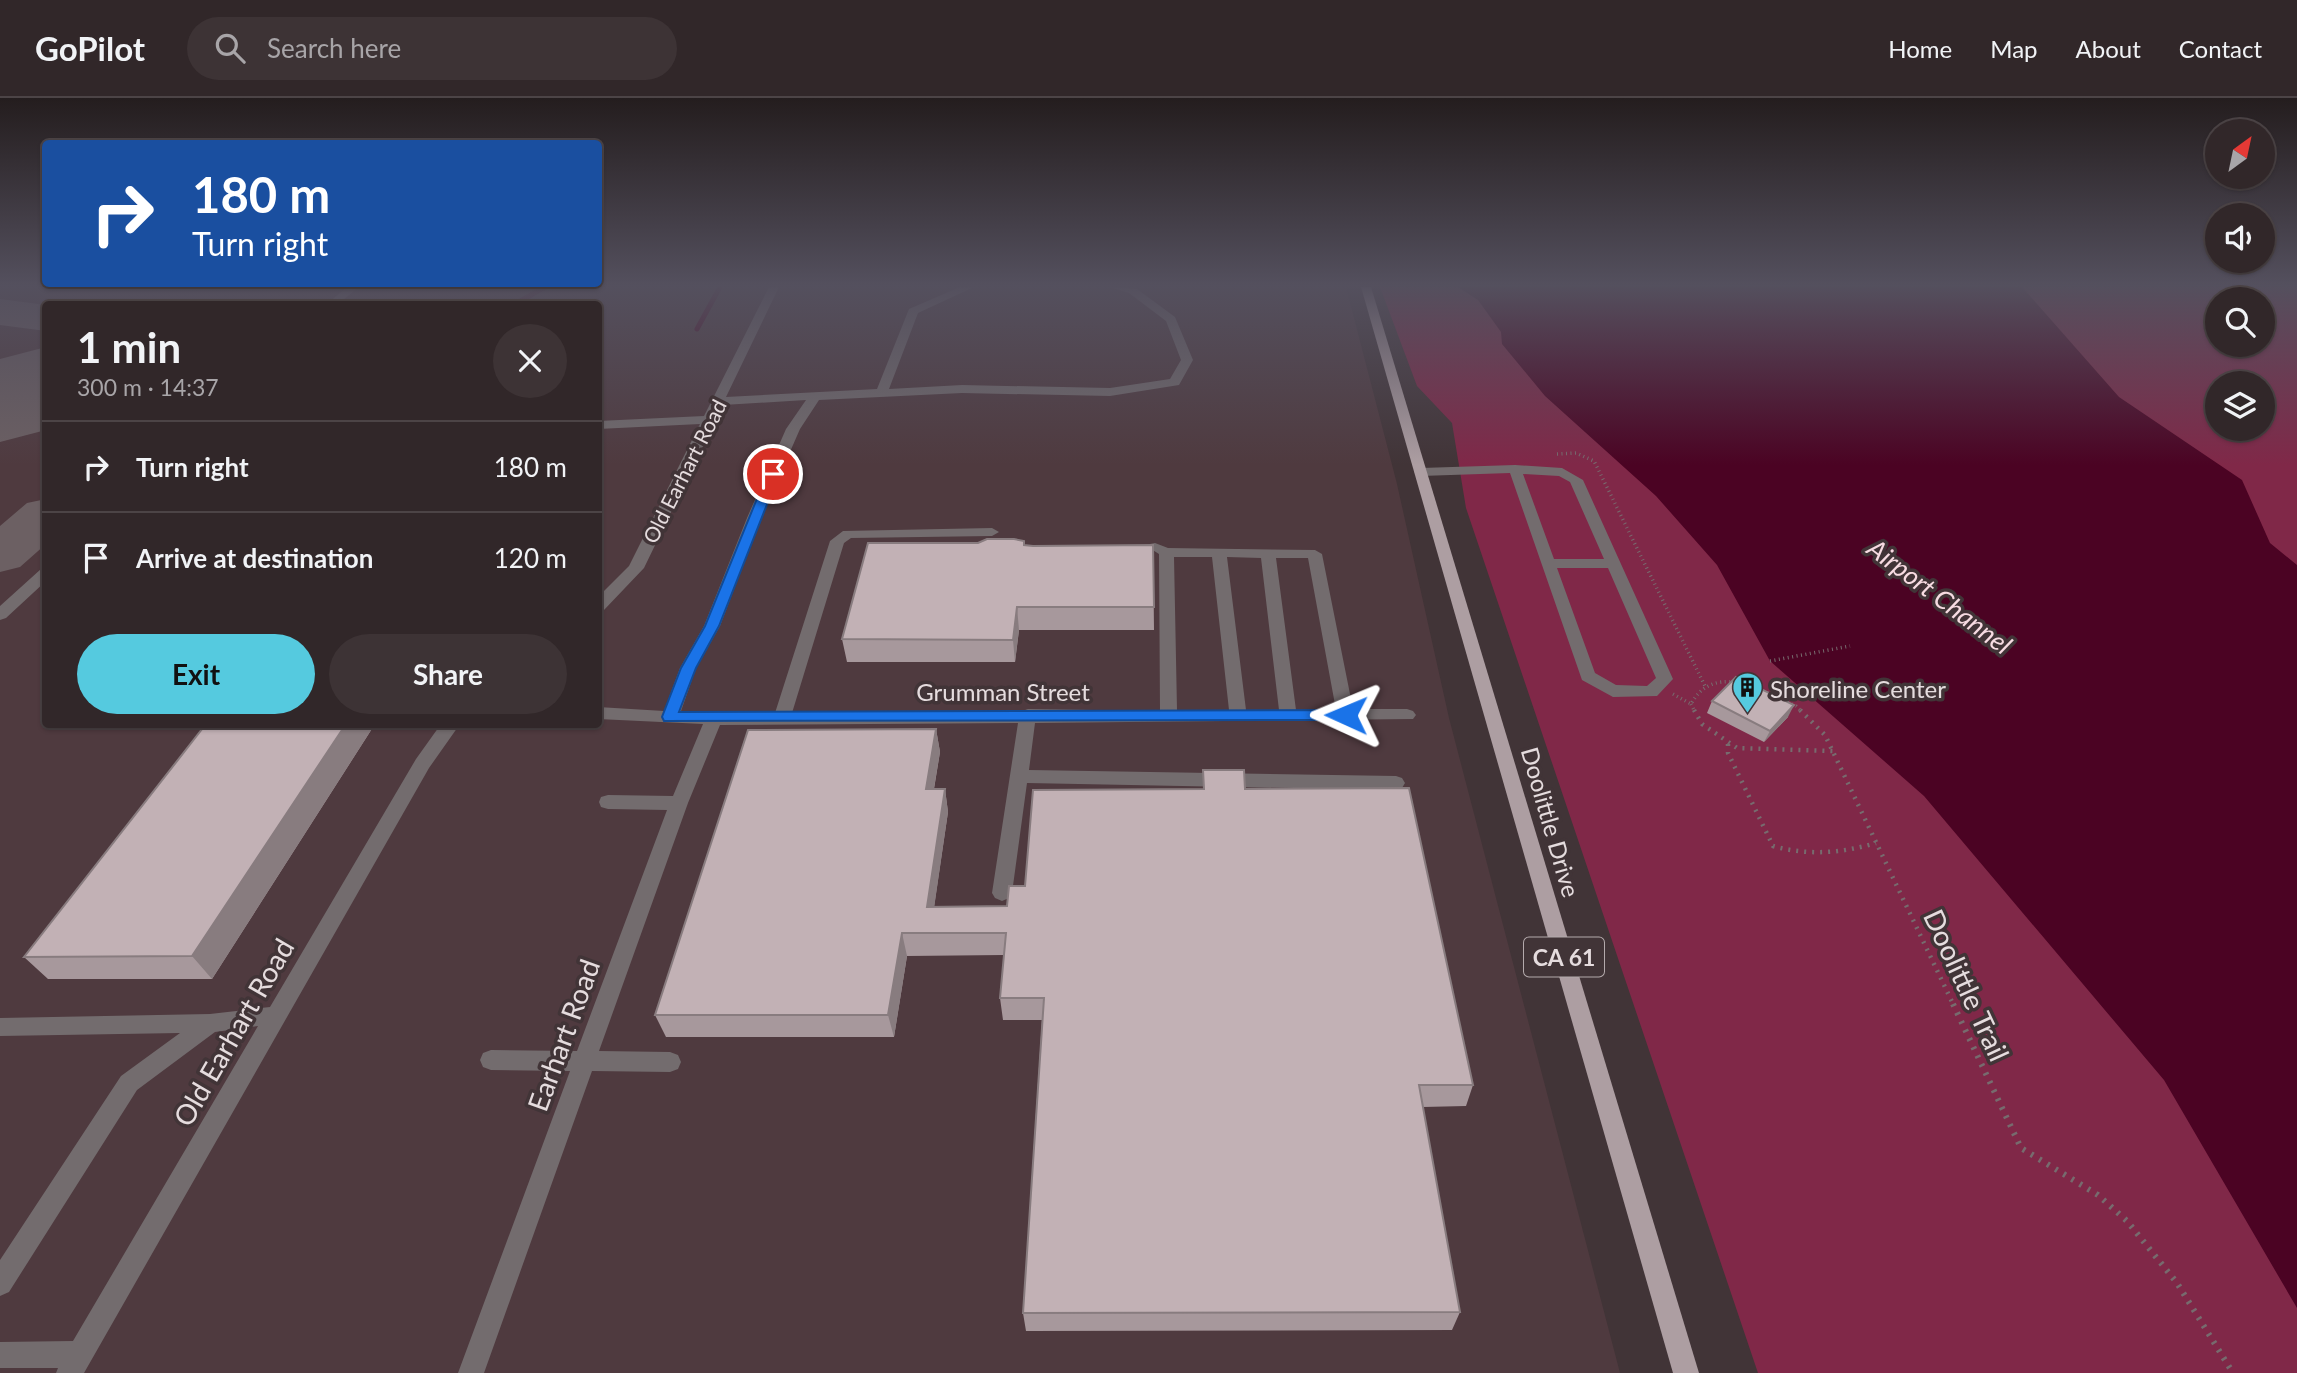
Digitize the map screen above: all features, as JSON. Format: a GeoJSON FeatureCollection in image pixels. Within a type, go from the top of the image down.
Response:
{"type":"FeatureCollection","features":[{"type":"Feature","properties":{"kind":"main road","name":"Doolittle Drive"},"geometry":{"type":"LineString","coordinates":[[1384,346],[1686,1373]]}},
{"type":"Feature","properties":{"kind":"street","name":"Old Earhart Road"},"geometry":{"type":"LineString","coordinates":[[602,603],[636,568],[746,346]]}},
{"type":"Feature","properties":{"kind":"street"},"geometry":{"type":"LineString","coordinates":[[881,394],[899,346]]}},
{"type":"Feature","properties":{"kind":"street"},"geometry":{"type":"LineString","coordinates":[[720,401],[962,390],[1110,392],[1175,382],[1187,360],[1182,346]]}},
{"type":"Feature","properties":{"kind":"street"},"geometry":{"type":"LineString","coordinates":[[670,717],[688,668],[712,626],[754,518],[793,429],[815,397]]}},
{"type":"Feature","properties":{"kind":"street"},"geometry":{"type":"LineString","coordinates":[[602,425],[710,420]]}},
{"type":"Feature","properties":{"kind":"street"},"geometry":{"type":"LineString","coordinates":[[1421,472],[1515,469],[1562,472],[1576,480],[1665,679],[1651,692],[1613,691],[1588,676],[1515,469]]}},
{"type":"Feature","properties":{"kind":"street"},"geometry":{"type":"LineString","coordinates":[[782,717],[837,541],[848,534],[992,532]]}},
{"type":"Feature","properties":{"kind":"street"},"geometry":{"type":"LineString","coordinates":[[1141,547],[1154,547],[1166,552],[1315,554],[1346,715]]}},
{"type":"Feature","properties":{"kind":"street"},"geometry":{"type":"LineString","coordinates":[[1166,552],[1169,715]]}},
{"type":"Feature","properties":{"kind":"street"},"geometry":{"type":"LineString","coordinates":[[1219,553],[1238,715]]}},
{"type":"Feature","properties":{"kind":"street"},"geometry":{"type":"LineString","coordinates":[[1268,554],[1288,714]]}},
{"type":"Feature","properties":{"kind":"street"},"geometry":{"type":"LineString","coordinates":[[1549,564],[1614,564]]}},
{"type":"Feature","properties":{"kind":"street"},"geometry":{"type":"LineString","coordinates":[[0,615],[42,576]]}},
{"type":"Feature","properties":{"kind":"street","name":"Grumman Street"},"geometry":{"type":"LineString","coordinates":[[602,713],[714,719],[1028,715],[1407,715]]}},
{"type":"Feature","properties":{"kind":"street"},"geometry":{"type":"LineString","coordinates":[[1002,893],[1028,715]]}},
{"type":"Feature","properties":{"kind":"street","name":"Earhart Road"},"geometry":{"type":"LineString","coordinates":[[471,1373],[679,803],[714,719]]}},
{"type":"Feature","properties":{"kind":"street","name":"Old Earhart Road"},"geometry":{"type":"LineString","coordinates":[[75,1363],[422,764],[448,728]]}},
{"type":"Feature","properties":{"kind":"street"},"geometry":{"type":"LineString","coordinates":[[1019,775],[1396,783]]}},
{"type":"Feature","properties":{"kind":"street"},"geometry":{"type":"LineString","coordinates":[[608,802],[679,803]]}},
{"type":"Feature","properties":{"kind":"street"},"geometry":{"type":"LineString","coordinates":[[0,1027],[210,1023],[277,1014]]}},
{"type":"Feature","properties":{"kind":"street"},"geometry":{"type":"LineString","coordinates":[[0,1283],[129,1083],[210,1023]]}},
{"type":"Feature","properties":{"kind":"street"},"geometry":{"type":"LineString","coordinates":[[491,1060],[670,1062]]}},
{"type":"Feature","properties":{"kind":"street"},"geometry":{"type":"LineString","coordinates":[[0,1355],[75,1363]]}},
{"type":"Feature","properties":{"kind":"path"},"geometry":{"type":"LineString","coordinates":[[1770,661],[1850,646]]}},
{"type":"Feature","properties":{"kind":"path"},"geometry":{"type":"LineString","coordinates":[[1691,704],[1695,694],[1715,681],[1742,684]]}},
{"type":"Feature","properties":{"kind":"path"},"geometry":{"type":"LineString","coordinates":[[1658,685],[1691,704],[1702,724],[1737,748],[1833,751]]}},
{"type":"Feature","properties":{"kind":"path","name":"Doolittle Trail"},"geometry":{"type":"LineString","coordinates":[[1751,687],[1777,695],[1796,706],[1825,735],[2021,1149],[2048,1167],[2075,1179],[2109,1203],[2147,1241],[2202,1321],[2232,1373]]}},
{"type":"Feature","properties":{"kind":"path"},"geometry":{"type":"LineString","coordinates":[[1728,744],[1728,754],[1773,846],[1789,852],[1823,852],[1876,843]]}},
{"type":"Feature","properties":{"kind":"shaded area"},"geometry":{"type":"Polygon","coordinates":[[[0,346],[42,346],[42,728],[602,728],[602,346],[1361,346],[1397,484],[1449,718],[1620,1373],[0,1373],[0,346]]]}},
{"type":"Feature","properties":{"kind":"shaded area"},"geometry":{"type":"Polygon","coordinates":[[[1402,346],[2205,346],[2205,357],[2275,357],[2275,346],[2297,346],[2297,1373],[1758,1373],[1466,508],[1452,423],[1417,386],[1402,346]]]}},
{"type":"Feature","properties":{"kind":"water","name":"Airport Channel"},"geometry":{"type":"Polygon","coordinates":[[[1504,346],[2074,346],[2119,397],[2242,480],[2270,543],[2297,565],[2297,1308],[2164,1080],[1924,796],[1770,661],[1717,565],[1656,496],[1545,396],[1504,346]]]}},
{"type":"Feature","properties":{"kind":"building"},"geometry":{"type":"Polygon","coordinates":[[[987,539],[1014,539],[1024,541],[1024,545],[1033,546],[1153,545],[1154,607],[1017,607],[1013,640],[842,639],[868,543],[978,543],[987,539]]]}},
{"type":"Feature","properties":{"kind":"building"},"geometry":{"type":"Polygon","coordinates":[[[1736,677],[1794,705],[1770,731],[1712,701],[1736,677]]]}},
{"type":"Feature","properties":{"kind":"building"},"geometry":{"type":"Polygon","coordinates":[[[203,728],[343,728],[192,956],[24,957],[203,728]]]}},
{"type":"Feature","properties":{"kind":"building"},"geometry":{"type":"Polygon","coordinates":[[[936,729],[926,789],[945,789],[927,907],[1007,906],[1009,886],[1025,886],[1033,790],[1204,789],[1203,770],[1244,770],[1245,789],[1409,788],[1473,1085],[1419,1085],[1460,1312],[1023,1313],[1044,998],[1000,998],[1006,933],[902,933],[888,1015],[655,1015],[748,730],[936,729]]]}},
{"type":"Feature","properties":{"kind":"taxiway"},"geometry":{"type":"LineString","coordinates":[[0,555],[42,518]]}},
{"type":"Feature","properties":{"kind":"runway"},"geometry":{"type":"LineString","coordinates":[[0,405],[42,384]]}},
{"type":"Feature","properties":{"kind":"place","name":"Shoreline Center"},"geometry":{"type":"Point","coordinates":[1747,715]}},
{"type":"Feature","properties":{"kind":"route"},"geometry":{"type":"LineString","coordinates":[[773,474],[712,626],[688,668],[670,717],[714,719],[1346,715]]}}]}
